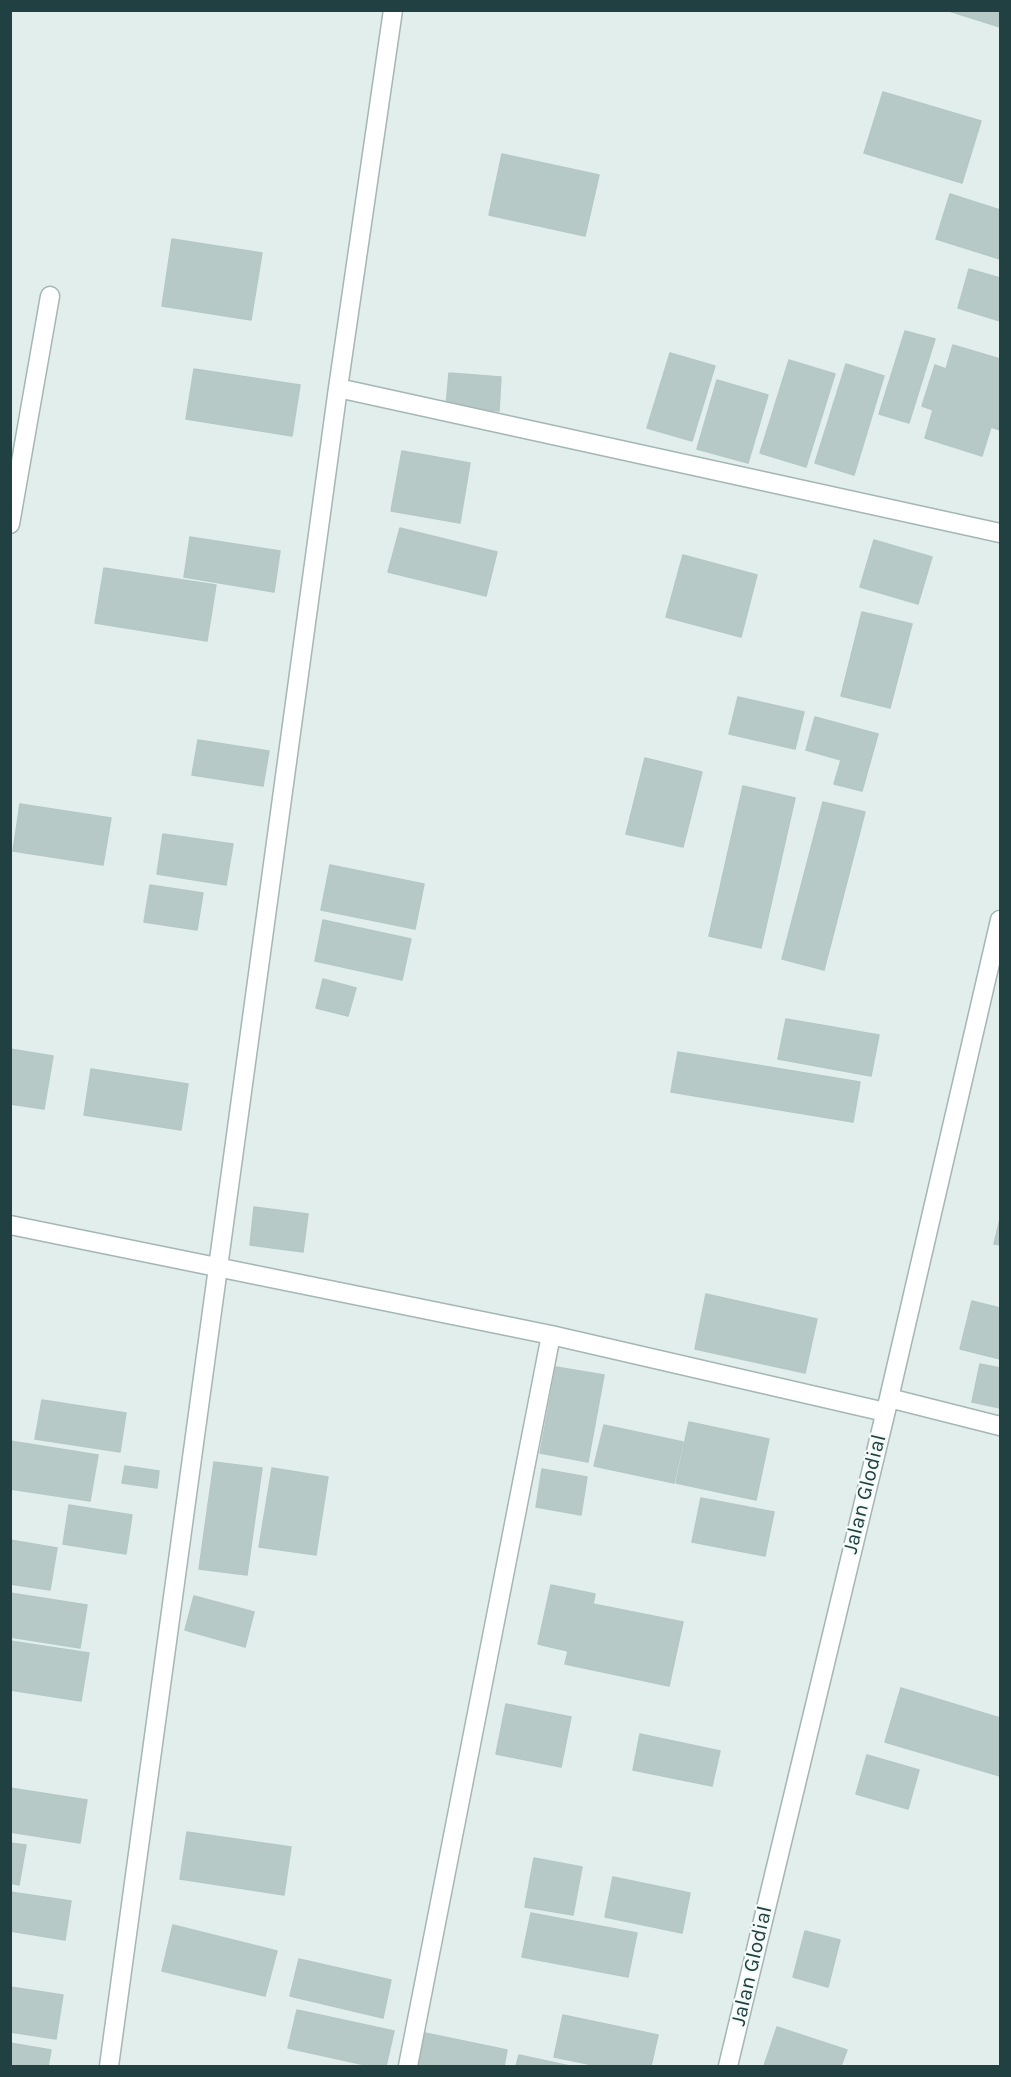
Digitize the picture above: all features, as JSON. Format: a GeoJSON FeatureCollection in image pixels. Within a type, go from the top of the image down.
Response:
{"type":"FeatureCollection","features":[{"type":"Feature","properties":{"kind":"street"},"geometry":{"type":"LineString","coordinates":[[109,2067],[338,388],[393,10]]}},
{"type":"Feature","properties":{"kind":"street"},"geometry":{"type":"LineString","coordinates":[[10,524],[50,296]]}},
{"type":"Feature","properties":{"kind":"street"},"geometry":{"type":"LineString","coordinates":[[338,388],[1000,532]]}},
{"type":"Feature","properties":{"kind":"street","name":"Jalan Glodial"},"geometry":{"type":"LineString","coordinates":[[728,2067],[887,1405],[1000,920]]}},
{"type":"Feature","properties":{"kind":"street"},"geometry":{"type":"LineString","coordinates":[[10,1225],[887,1405],[1000,1426]]}},
{"type":"Feature","properties":{"kind":"street"},"geometry":{"type":"LineString","coordinates":[[408,2067],[550,1335]]}},
{"type":"Feature","properties":{"kind":"building"},"geometry":{"type":"Polygon","coordinates":[[[946,10],[1000,10],[1000,27],[946,10]]]}},
{"type":"Feature","properties":{"kind":"building"},"geometry":{"type":"Polygon","coordinates":[[[883,92],[981,121],[962,183],[864,153],[883,92]]]}},
{"type":"Feature","properties":{"kind":"building"},"geometry":{"type":"Polygon","coordinates":[[[502,154],[599,175],[585,236],[489,215],[502,154]]]}},
{"type":"Feature","properties":{"kind":"building"},"geometry":{"type":"Polygon","coordinates":[[[950,194],[1000,210],[1000,259],[936,239],[950,194]]]}},
{"type":"Feature","properties":{"kind":"building"},"geometry":{"type":"Polygon","coordinates":[[[172,239],[262,253],[251,320],[162,306],[172,239]]]}},
{"type":"Feature","properties":{"kind":"building"},"geometry":{"type":"Polygon","coordinates":[[[969,269],[1000,278],[1000,321],[958,308],[969,269]]]}},
{"type":"Feature","properties":{"kind":"building"},"geometry":{"type":"Polygon","coordinates":[[[905,331],[935,339],[909,423],[879,414],[905,331]]]}},
{"type":"Feature","properties":{"kind":"building"},"geometry":{"type":"Polygon","coordinates":[[[953,345],[1000,359],[1000,430],[991,427],[982,456],[925,438],[933,410],[922,406],[935,365],[946,369],[953,345]]]}},
{"type":"Feature","properties":{"kind":"building"},"geometry":{"type":"Polygon","coordinates":[[[670,353],[715,366],[692,441],[647,428],[670,353]]]}},
{"type":"Feature","properties":{"kind":"building"},"geometry":{"type":"Polygon","coordinates":[[[789,360],[835,374],[806,467],[760,453],[789,360]]]}},
{"type":"Feature","properties":{"kind":"building"},"geometry":{"type":"Polygon","coordinates":[[[846,364],[884,376],[854,475],[815,463],[846,364]]]}},
{"type":"Feature","properties":{"kind":"building"},"geometry":{"type":"Polygon","coordinates":[[[194,369],[300,385],[292,436],[186,419],[194,369]]]}},
{"type":"Feature","properties":{"kind":"building"},"geometry":{"type":"Polygon","coordinates":[[[449,373],[501,377],[499,411],[446,407],[449,373]]]}},
{"type":"Feature","properties":{"kind":"building"},"geometry":{"type":"Polygon","coordinates":[[[717,380],[768,395],[748,463],[697,449],[717,380]]]}},
{"type":"Feature","properties":{"kind":"building"},"geometry":{"type":"Polygon","coordinates":[[[402,451],[470,463],[460,523],[391,511],[402,451]]]}},
{"type":"Feature","properties":{"kind":"building"},"geometry":{"type":"Polygon","coordinates":[[[400,528],[497,552],[486,596],[388,572],[400,528]]]}},
{"type":"Feature","properties":{"kind":"building"},"geometry":{"type":"Polygon","coordinates":[[[190,537],[280,551],[274,592],[184,577],[190,537]]]}},
{"type":"Feature","properties":{"kind":"building"},"geometry":{"type":"Polygon","coordinates":[[[874,540],[932,557],[918,604],[860,587],[874,540]]]}},
{"type":"Feature","properties":{"kind":"building"},"geometry":{"type":"Polygon","coordinates":[[[683,555],[757,575],[741,637],[666,617],[683,555]]]}},
{"type":"Feature","properties":{"kind":"building"},"geometry":{"type":"Polygon","coordinates":[[[104,568],[216,585],[207,641],[95,623],[104,568]]]}},
{"type":"Feature","properties":{"kind":"building"},"geometry":{"type":"Polygon","coordinates":[[[862,612],[912,624],[890,708],[841,696],[862,612]]]}},
{"type":"Feature","properties":{"kind":"building"},"geometry":{"type":"Polygon","coordinates":[[[738,697],[804,712],[795,749],[729,734],[738,697]]]}},
{"type":"Feature","properties":{"kind":"building"},"geometry":{"type":"Polygon","coordinates":[[[815,717],[878,734],[862,791],[834,784],[841,760],[806,750],[815,717]]]}},
{"type":"Feature","properties":{"kind":"building"},"geometry":{"type":"Polygon","coordinates":[[[198,740],[269,751],[263,786],[192,775],[198,740]]]}},
{"type":"Feature","properties":{"kind":"building"},"geometry":{"type":"Polygon","coordinates":[[[645,758],[702,772],[683,847],[626,834],[645,758]]]}},
{"type":"Feature","properties":{"kind":"building"},"geometry":{"type":"Polygon","coordinates":[[[743,786],[795,798],[761,948],[709,936],[743,786]]]}},
{"type":"Feature","properties":{"kind":"building"},"geometry":{"type":"Polygon","coordinates":[[[823,802],[865,812],[824,970],[782,959],[823,802]]]}},
{"type":"Feature","properties":{"kind":"building"},"geometry":{"type":"Polygon","coordinates":[[[20,804],[111,818],[103,865],[13,851],[20,804]]]}},
{"type":"Feature","properties":{"kind":"building"},"geometry":{"type":"Polygon","coordinates":[[[163,834],[233,844],[226,885],[157,874],[163,834]]]}},
{"type":"Feature","properties":{"kind":"building"},"geometry":{"type":"Polygon","coordinates":[[[330,865],[424,884],[415,929],[321,910],[330,865]]]}},
{"type":"Feature","properties":{"kind":"building"},"geometry":{"type":"Polygon","coordinates":[[[150,885],[203,893],[197,930],[144,922],[150,885]]]}},
{"type":"Feature","properties":{"kind":"building"},"geometry":{"type":"Polygon","coordinates":[[[323,920],[411,939],[402,980],[315,961],[323,920]]]}},
{"type":"Feature","properties":{"kind":"building"},"geometry":{"type":"Polygon","coordinates":[[[323,979],[356,988],[348,1016],[316,1008],[323,979]]]}},
{"type":"Feature","properties":{"kind":"building"},"geometry":{"type":"Polygon","coordinates":[[[786,1019],[879,1035],[871,1076],[778,1059],[786,1019]]]}},
{"type":"Feature","properties":{"kind":"building"},"geometry":{"type":"Polygon","coordinates":[[[10,1049],[53,1056],[44,1109],[10,1104],[10,1049]]]}},
{"type":"Feature","properties":{"kind":"building"},"geometry":{"type":"Polygon","coordinates":[[[678,1052],[860,1082],[853,1122],[671,1092],[678,1052]]]}},
{"type":"Feature","properties":{"kind":"building"},"geometry":{"type":"Polygon","coordinates":[[[91,1069],[188,1084],[181,1130],[84,1115],[91,1069]]]}},
{"type":"Feature","properties":{"kind":"building"},"geometry":{"type":"Polygon","coordinates":[[[254,1207],[308,1214],[303,1252],[250,1245],[254,1207]]]}},
{"type":"Feature","properties":{"kind":"building"},"geometry":{"type":"Polygon","coordinates":[[[1000,1219],[1000,1245],[994,1244],[1000,1219]]]}},
{"type":"Feature","properties":{"kind":"building"},"geometry":{"type":"Polygon","coordinates":[[[706,1294],[817,1319],[805,1373],[695,1349],[706,1294]]]}},
{"type":"Feature","properties":{"kind":"building"},"geometry":{"type":"Polygon","coordinates":[[[972,1301],[1000,1308],[1000,1359],[960,1349],[972,1301]]]}},
{"type":"Feature","properties":{"kind":"building"},"geometry":{"type":"Polygon","coordinates":[[[980,1364],[1000,1368],[1000,1408],[972,1402],[980,1364]]]}},
{"type":"Feature","properties":{"kind":"building"},"geometry":{"type":"Polygon","coordinates":[[[556,1367],[604,1375],[588,1462],[540,1453],[556,1367]]]}},
{"type":"Feature","properties":{"kind":"building"},"geometry":{"type":"Polygon","coordinates":[[[42,1400],[126,1413],[120,1452],[35,1439],[42,1400]]]}},
{"type":"Feature","properties":{"kind":"building"},"geometry":{"type":"Polygon","coordinates":[[[689,1422],[769,1439],[756,1500],[676,1483],[689,1422]]]}},
{"type":"Feature","properties":{"kind":"building"},"geometry":{"type":"Polygon","coordinates":[[[604,1425],[683,1442],[674,1483],[594,1466],[604,1425]]]}},
{"type":"Feature","properties":{"kind":"building"},"geometry":{"type":"Polygon","coordinates":[[[10,1441],[98,1455],[90,1501],[10,1489],[10,1441]]]}},
{"type":"Feature","properties":{"kind":"building"},"geometry":{"type":"Polygon","coordinates":[[[214,1462],[262,1468],[247,1575],[199,1569],[214,1462]]]}},
{"type":"Feature","properties":{"kind":"building"},"geometry":{"type":"Polygon","coordinates":[[[125,1466],[159,1471],[157,1488],[122,1483],[125,1466]]]}},
{"type":"Feature","properties":{"kind":"building"},"geometry":{"type":"Polygon","coordinates":[[[272,1468],[328,1477],[316,1555],[259,1547],[272,1468]]]}},
{"type":"Feature","properties":{"kind":"building"},"geometry":{"type":"Polygon","coordinates":[[[542,1469],[587,1477],[581,1515],[536,1507],[542,1469]]]}},
{"type":"Feature","properties":{"kind":"building"},"geometry":{"type":"Polygon","coordinates":[[[701,1498],[774,1512],[765,1556],[692,1542],[701,1498]]]}},
{"type":"Feature","properties":{"kind":"building"},"geometry":{"type":"Polygon","coordinates":[[[69,1505],[132,1515],[126,1554],[63,1544],[69,1505]]]}},
{"type":"Feature","properties":{"kind":"building"},"geometry":{"type":"Polygon","coordinates":[[[10,1540],[57,1548],[50,1590],[10,1584],[10,1540]]]}},
{"type":"Feature","properties":{"kind":"building"},"geometry":{"type":"Polygon","coordinates":[[[551,1585],[595,1594],[593,1604],[683,1622],[669,1686],[565,1664],[568,1651],[538,1644],[551,1585]]]}},
{"type":"Feature","properties":{"kind":"building"},"geometry":{"type":"Polygon","coordinates":[[[10,1593],[87,1605],[80,1648],[10,1637],[10,1593]]]}},
{"type":"Feature","properties":{"kind":"building"},"geometry":{"type":"Polygon","coordinates":[[[194,1596],[254,1612],[245,1647],[185,1630],[194,1596]]]}},
{"type":"Feature","properties":{"kind":"building"},"geometry":{"type":"Polygon","coordinates":[[[10,1641],[89,1653],[81,1701],[10,1690],[10,1641]]]}},
{"type":"Feature","properties":{"kind":"building"},"geometry":{"type":"Polygon","coordinates":[[[901,1688],[1000,1718],[1000,1776],[885,1742],[901,1688]]]}},
{"type":"Feature","properties":{"kind":"building"},"geometry":{"type":"Polygon","coordinates":[[[506,1704],[571,1717],[561,1767],[496,1754],[506,1704]]]}},
{"type":"Feature","properties":{"kind":"building"},"geometry":{"type":"Polygon","coordinates":[[[640,1734],[720,1751],[712,1786],[633,1770],[640,1734]]]}},
{"type":"Feature","properties":{"kind":"building"},"geometry":{"type":"Polygon","coordinates":[[[867,1755],[919,1770],[908,1809],[856,1794],[867,1755]]]}},
{"type":"Feature","properties":{"kind":"building"},"geometry":{"type":"Polygon","coordinates":[[[10,1788],[87,1800],[80,1843],[10,1832],[10,1788]]]}},
{"type":"Feature","properties":{"kind":"building"},"geometry":{"type":"Polygon","coordinates":[[[187,1832],[291,1847],[284,1895],[180,1879],[187,1832]]]}},
{"type":"Feature","properties":{"kind":"building"},"geometry":{"type":"Polygon","coordinates":[[[10,1843],[26,1845],[19,1885],[10,1883],[10,1843]]]}},
{"type":"Feature","properties":{"kind":"building"},"geometry":{"type":"Polygon","coordinates":[[[534,1858],[582,1867],[573,1915],[525,1907],[534,1858]]]}},
{"type":"Feature","properties":{"kind":"building"},"geometry":{"type":"Polygon","coordinates":[[[613,1877],[690,1893],[682,1933],[605,1917],[613,1877]]]}},
{"type":"Feature","properties":{"kind":"building"},"geometry":{"type":"Polygon","coordinates":[[[10,1892],[71,1901],[65,1940],[10,1931],[10,1892]]]}},
{"type":"Feature","properties":{"kind":"building"},"geometry":{"type":"Polygon","coordinates":[[[531,1913],[637,1933],[628,1977],[522,1957],[531,1913]]]}},
{"type":"Feature","properties":{"kind":"building"},"geometry":{"type":"Polygon","coordinates":[[[173,1925],[277,1951],[265,1996],[162,1971],[173,1925]]]}},
{"type":"Feature","properties":{"kind":"building"},"geometry":{"type":"Polygon","coordinates":[[[805,1931],[840,1940],[828,1987],[793,1977],[805,1931]]]}},
{"type":"Feature","properties":{"kind":"building"},"geometry":{"type":"Polygon","coordinates":[[[299,1959],[391,1980],[383,2018],[290,1996],[299,1959]]]}},
{"type":"Feature","properties":{"kind":"building"},"geometry":{"type":"Polygon","coordinates":[[[10,1987],[63,1995],[56,2039],[10,2032],[10,1987]]]}},
{"type":"Feature","properties":{"kind":"building"},"geometry":{"type":"Polygon","coordinates":[[[297,2010],[394,2031],[386,2066],[370,2066],[288,2048],[297,2010]]]}},
{"type":"Feature","properties":{"kind":"building"},"geometry":{"type":"Polygon","coordinates":[[[563,2015],[658,2035],[651,2066],[598,2066],[554,2057],[563,2015]]]}},
{"type":"Feature","properties":{"kind":"building"},"geometry":{"type":"Polygon","coordinates":[[[777,2027],[847,2050],[841,2066],[764,2066],[777,2027]]]}},
{"type":"Feature","properties":{"kind":"building"},"geometry":{"type":"Polygon","coordinates":[[[425,2033],[507,2050],[504,2066],[419,2066],[425,2033]]]}},
{"type":"Feature","properties":{"kind":"building"},"geometry":{"type":"Polygon","coordinates":[[[10,2043],[51,2050],[48,2066],[10,2066],[10,2043]]]}},
{"type":"Feature","properties":{"kind":"building"},"geometry":{"type":"Polygon","coordinates":[[[519,2055],[570,2066],[516,2066],[519,2055]]]}}]}
